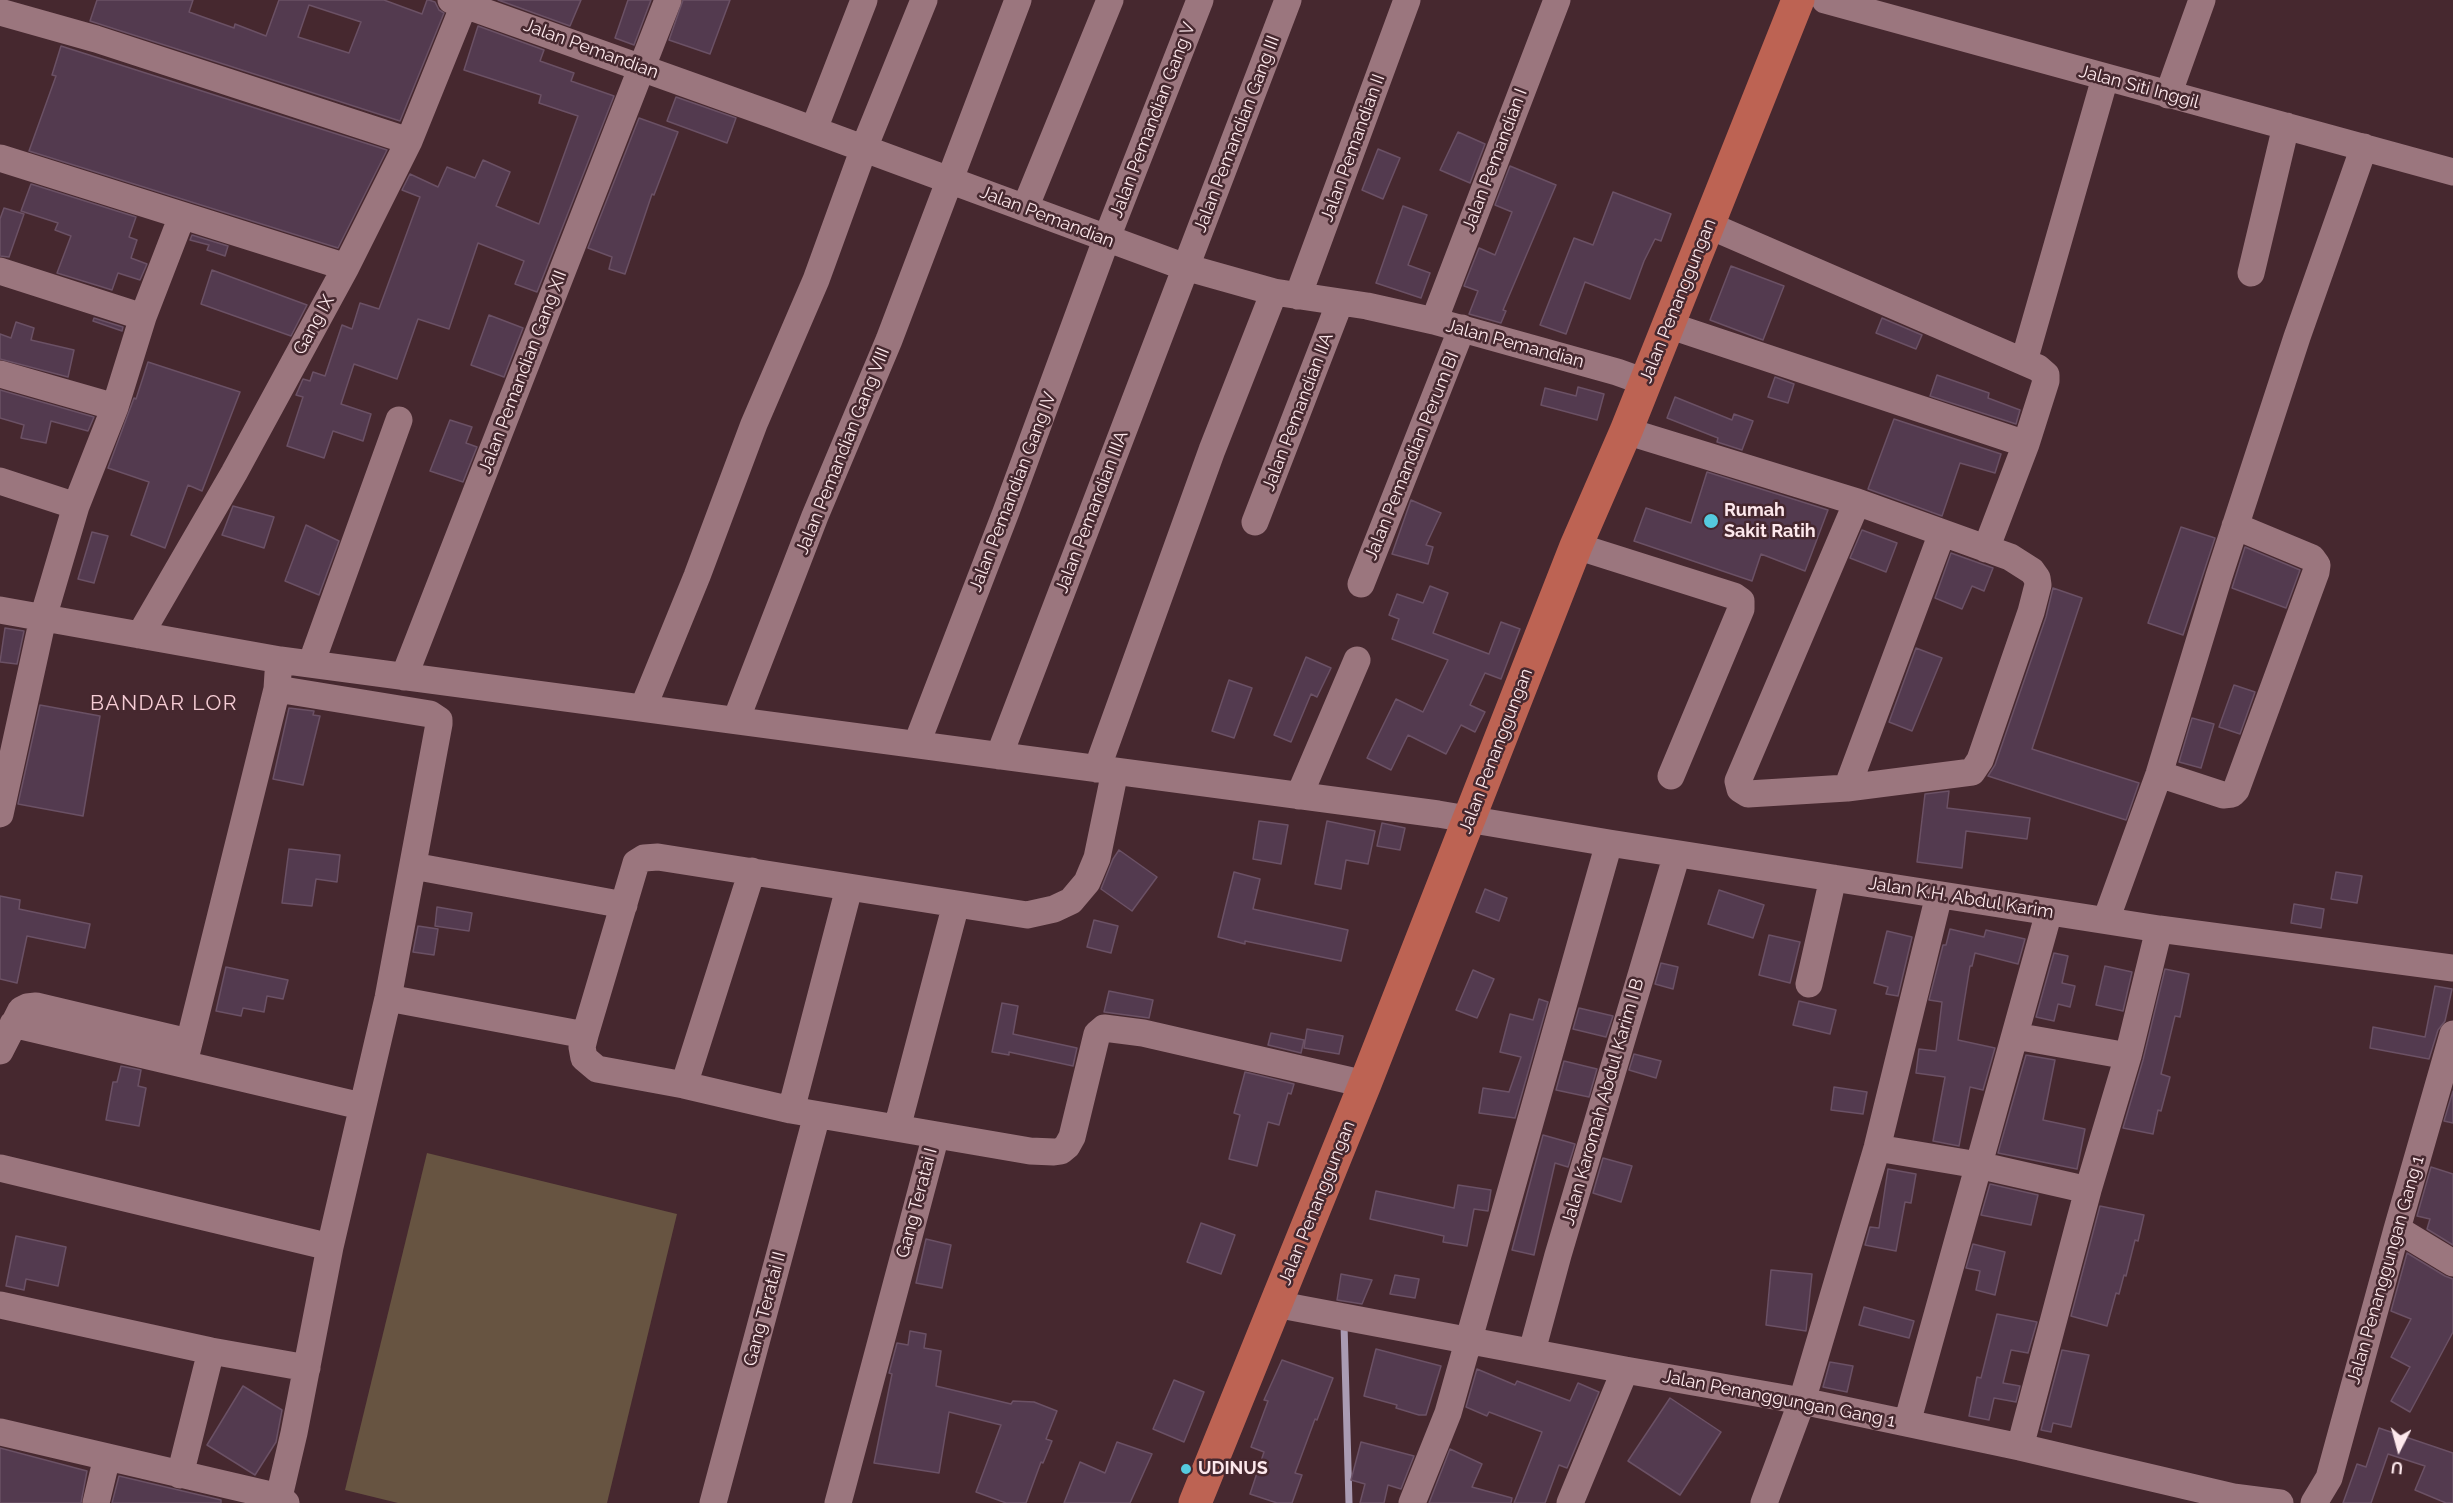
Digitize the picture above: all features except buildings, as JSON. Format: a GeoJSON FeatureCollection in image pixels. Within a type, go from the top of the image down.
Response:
{"type":"FeatureCollection","features":[{"type":"Feature","properties":{"kind":"main road","name":"Jalan Penanggungan"},"geometry":{"type":"LineString","coordinates":[[1195,1503],[1365,1084],[1576,546],[1626,431],[1798,0]]}},
{"type":"Feature","properties":{"kind":"street","name":"Jalan Pemandian Gang XII"},"geometry":{"type":"LineString","coordinates":[[404,677],[669,0]]}},
{"type":"Feature","properties":{"kind":"street"},"geometry":{"type":"LineString","coordinates":[[814,129],[864,0]]}},
{"type":"Feature","properties":{"kind":"street"},"geometry":{"type":"LineString","coordinates":[[643,708],[697,576],[754,424],[816,280],[864,148],[924,0]]}},
{"type":"Feature","properties":{"kind":"street","name":"Jalan Pemandian Gang VIII"},"geometry":{"type":"LineString","coordinates":[[736,720],[815,516],[889,340],[1018,0]]}},
{"type":"Feature","properties":{"kind":"street"},"geometry":{"type":"LineString","coordinates":[[1025,208],[1110,0]]}},
{"type":"Feature","properties":{"kind":"street","name":"Jalan Pemandian Gang V"},"geometry":{"type":"LineString","coordinates":[[1106,240],[1200,0]]}},
{"type":"Feature","properties":{"kind":"street","name":"Jalan Pemandian Gang III"},"geometry":{"type":"LineString","coordinates":[[1185,267],[1288,0]]}},
{"type":"Feature","properties":{"kind":"street","name":"Jalan Pemandian II"},"geometry":{"type":"LineString","coordinates":[[585,1035],[636,863],[649,856],[1027,915],[1054,909],[1071,901],[1087,882],[1097,858],[1106,770],[1212,450],[1286,294],[1407,0]]}},
{"type":"Feature","properties":{"kind":"street","name":"Jalan Pemandian I"},"geometry":{"type":"LineString","coordinates":[[1434,321],[1557,0]]}},
{"type":"Feature","properties":{"kind":"street","name":"Jalan Siti Inggil"},"geometry":{"type":"LineString","coordinates":[[1825,0],[2453,172]]}},
{"type":"Feature","properties":{"kind":"street"},"geometry":{"type":"LineString","coordinates":[[2168,95],[2202,0]]}},
{"type":"Feature","properties":{"kind":"street","name":"Jalan Pemandian"},"geometry":{"type":"LineString","coordinates":[[460,1],[814,129],[1106,240],[1185,267],[1286,294],[1367,306],[1434,321],[1617,372],[1645,382]]}},
{"type":"Feature","properties":{"kind":"street","name":"Gang IX"},"geometry":{"type":"LineString","coordinates":[[140,635],[234,474],[346,267],[409,141],[460,1]]}},
{"type":"Feature","properties":{"kind":"street"},"geometry":{"type":"LineString","coordinates":[[0,12],[96,39],[409,141]]}},
{"type":"Feature","properties":{"kind":"street"},"geometry":{"type":"LineString","coordinates":[[2024,361],[2104,78]]}},
{"type":"Feature","properties":{"kind":"street"},"geometry":{"type":"LineString","coordinates":[[2251,273],[2286,126]]}},
{"type":"Feature","properties":{"kind":"street"},"geometry":{"type":"LineString","coordinates":[[2106,920],[2159,774],[2296,337],[2364,147]]}},
{"type":"Feature","properties":{"kind":"street"},"geometry":{"type":"LineString","coordinates":[[0,158],[346,267]]}},
{"type":"Feature","properties":{"kind":"street"},"geometry":{"type":"LineString","coordinates":[[0,814],[43,618],[76,506],[114,407],[143,317],[182,216]]}},
{"type":"Feature","properties":{"kind":"street"},"geometry":{"type":"LineString","coordinates":[[1708,225],[2024,361],[2046,375],[2026,444],[1986,549]]}},
{"type":"Feature","properties":{"kind":"street","name":"Jalan Pemandian Gang IV"},"geometry":{"type":"LineString","coordinates":[[917,743],[1006,512],[1106,240]]}},
{"type":"Feature","properties":{"kind":"street","name":"Jalan Pemandian IIIA"},"geometry":{"type":"LineString","coordinates":[[999,756],[1185,267]]}},
{"type":"Feature","properties":{"kind":"street"},"geometry":{"type":"LineString","coordinates":[[0,271],[143,317]]}},
{"type":"Feature","properties":{"kind":"street","name":"Jalan Pemandian IIA"},"geometry":{"type":"LineString","coordinates":[[1255,522],[1340,302]]}},
{"type":"Feature","properties":{"kind":"street"},"geometry":{"type":"LineString","coordinates":[[1668,325],[2026,444]]}},
{"type":"Feature","properties":{"kind":"street","name":"Jalan Pemandian Perum BI"},"geometry":{"type":"LineString","coordinates":[[1361,584],[1462,328]]}},
{"type":"Feature","properties":{"kind":"street"},"geometry":{"type":"LineString","coordinates":[[0,374],[114,407]]}},
{"type":"Feature","properties":{"kind":"street"},"geometry":{"type":"LineString","coordinates":[[311,664],[399,420]]}},
{"type":"Feature","properties":{"kind":"street"},"geometry":{"type":"LineString","coordinates":[[1626,431],[1857,502],[2010,557],[2032,571],[2038,585],[2031,612],[1976,767],[1966,774],[1847,788],[1748,794],[1742,792],[1738,784],[1857,502]]}},
{"type":"Feature","properties":{"kind":"street"},"geometry":{"type":"LineString","coordinates":[[0,480],[76,506]]}},
{"type":"Feature","properties":{"kind":"street"},"geometry":{"type":"LineString","coordinates":[[2159,774],[2223,795],[2232,794],[2236,789],[2316,572],[2317,565],[2312,558],[2235,526]]}},
{"type":"Feature","properties":{"kind":"street"},"geometry":{"type":"LineString","coordinates":[[1847,788],[1942,532]]}},
{"type":"Feature","properties":{"kind":"street"},"geometry":{"type":"LineString","coordinates":[[1576,546],[1734,596],[1741,602],[1741,609],[1671,776]]}},
{"type":"Feature","properties":{"kind":"street","name":"Jalan K.H. Abdul Karim"},"geometry":{"type":"LineString","coordinates":[[0,610],[280,660],[917,743],[1470,819],[1677,854],[2159,929],[2453,968]]}},
{"type":"Feature","properties":{"kind":"street"},"geometry":{"type":"LineString","coordinates":[[186,1052],[277,689],[280,660]]}},
{"type":"Feature","properties":{"kind":"street"},"geometry":{"type":"LineString","coordinates":[[1299,796],[1357,660]]}},
{"type":"Feature","properties":{"kind":"street"},"geometry":{"type":"LineString","coordinates":[[0,1432],[180,1475],[214,1493],[282,1500],[330,1247],[388,998],[439,720],[430,714],[277,689]]}},
{"type":"Feature","properties":{"kind":"street"},"geometry":{"type":"LineString","coordinates":[[1412,1503],[1448,1413],[1609,843]]}},
{"type":"Feature","properties":{"kind":"street","name":"Jalan Karomah Abdul Karim I B"},"geometry":{"type":"LineString","coordinates":[[1532,1351],[1558,1255],[1677,854]]}},
{"type":"Feature","properties":{"kind":"street"},"geometry":{"type":"LineString","coordinates":[[413,866],[624,905]]}},
{"type":"Feature","properties":{"kind":"street"},"geometry":{"type":"LineString","coordinates":[[684,1085],[752,872]]}},
{"type":"Feature","properties":{"kind":"street"},"geometry":{"type":"LineString","coordinates":[[1809,984],[1833,878]]}},
{"type":"Feature","properties":{"kind":"street","name":"Gang Teratai II"},"geometry":{"type":"LineString","coordinates":[[713,1503],[804,1112],[849,888]]}},
{"type":"Feature","properties":{"kind":"street"},"geometry":{"type":"LineString","coordinates":[[1764,1503],[1802,1401],[1877,1148],[1939,895]]}},
{"type":"Feature","properties":{"kind":"street"},"geometry":{"type":"LineString","coordinates":[[897,1128],[956,904]]}},
{"type":"Feature","properties":{"kind":"street"},"geometry":{"type":"LineString","coordinates":[[1907,1423],[2049,912]]}},
{"type":"Feature","properties":{"kind":"street"},"geometry":{"type":"LineString","coordinates":[[2020,1447],[2088,1190],[2128,1056],[2159,929]]}},
{"type":"Feature","properties":{"kind":"street"},"geometry":{"type":"LineString","coordinates":[[388,998],[585,1035],[582,1054],[587,1062],[597,1069],[684,1085],[804,1112],[936,1135]]}},
{"type":"Feature","properties":{"kind":"street"},"geometry":{"type":"LineString","coordinates":[[0,1053],[21,1010],[36,1006],[361,1106]]}},
{"type":"Feature","properties":{"kind":"street","name":"Gang Teratai I"},"geometry":{"type":"LineString","coordinates":[[838,1503],[936,1135],[1029,1151],[1061,1151],[1072,1137],[1097,1034],[1104,1028],[1143,1033],[1365,1084]]}},
{"type":"Feature","properties":{"kind":"street","name":"Jalan Penanggungan Gang 1"},"geometry":{"type":"LineString","coordinates":[[2314,1503],[2329,1478],[2453,1035]]}},
{"type":"Feature","properties":{"kind":"street"},"geometry":{"type":"LineString","coordinates":[[2015,1036],[2128,1056]]}},
{"type":"Feature","properties":{"kind":"street"},"geometry":{"type":"LineString","coordinates":[[1877,1148],[1978,1165],[2088,1190]]}},
{"type":"Feature","properties":{"kind":"street"},"geometry":{"type":"LineString","coordinates":[[0,1168],[330,1247]]}},
{"type":"Feature","properties":{"kind":"street"},"geometry":{"type":"LineString","coordinates":[[2397,1229],[2453,1263]]}},
{"type":"Feature","properties":{"kind":"street","name":"Jalan Penanggungan Gang 1"},"geometry":{"type":"LineString","coordinates":[[1275,1304],[1802,1401],[2020,1447],[2233,1497],[2280,1503]]}},
{"type":"Feature","properties":{"kind":"street"},"geometry":{"type":"LineString","coordinates":[[0,1305],[211,1351],[307,1368]]}},
{"type":"Feature","properties":{"kind":"street"},"geometry":{"type":"LineString","coordinates":[[180,1475],[211,1351]]}},
{"type":"Feature","properties":{"kind":"street"},"geometry":{"type":"LineString","coordinates":[[1570,1503],[1625,1370]]}},
{"type":"Feature","properties":{"kind":"street"},"geometry":{"type":"LineString","coordinates":[[96,1503],[107,1457]]}},
{"type":"Feature","properties":{"kind":"shaded area"},"geometry":{"type":"Polygon","coordinates":[[[427,1153],[677,1214],[607,1503],[398,1503],[345,1490],[427,1153]]]}},
{"type":"Feature","properties":{"kind":"waterway"},"geometry":{"type":"LineString","coordinates":[[1344,1324],[1349,1503]]}},
{"type":"Feature","properties":{"kind":"place","name":"Rumah Sakit Ratih"},"geometry":{"type":"Point","coordinates":[1711,521]}},
{"type":"Feature","properties":{"kind":"place","name":"UDINUS"},"geometry":{"type":"Point","coordinates":[1186,1469]}},
{"type":"Feature","properties":{"kind":"district","name":"BANDAR LOR"},"geometry":{"type":"Point","coordinates":[164,704]}}]}
